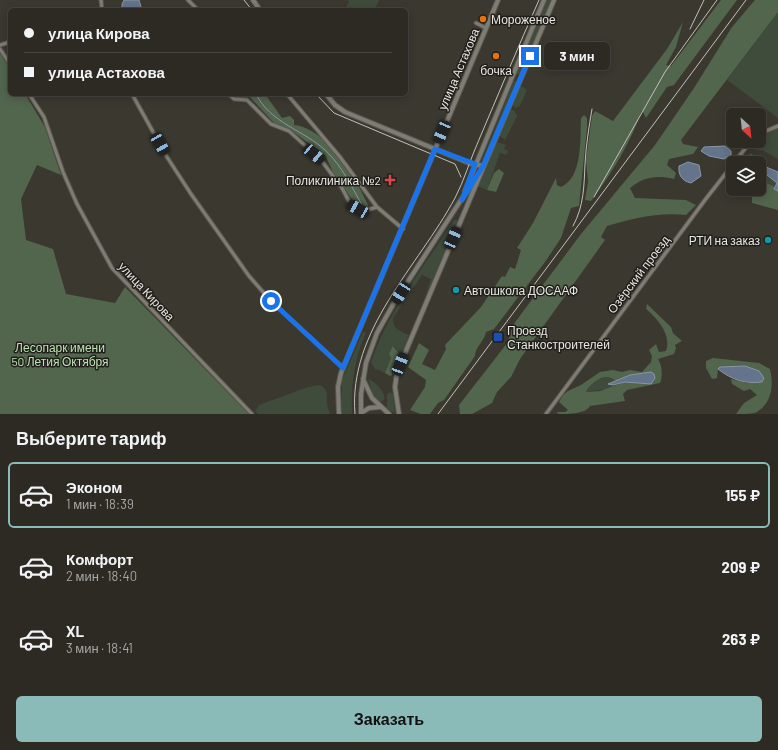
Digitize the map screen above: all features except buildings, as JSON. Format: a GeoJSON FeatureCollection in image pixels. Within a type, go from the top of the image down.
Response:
{"type":"FeatureCollection","features":[{"type":"Feature","properties":{"kind":"main road"},"geometry":{"type":"LineString","coordinates":[[252,0],[258,8]]}},
{"type":"Feature","properties":{"kind":"main road","name":"улица Астахова"},"geometry":{"type":"LineString","coordinates":[[339,414],[338,387],[343,368],[403,229],[498,0]]}},
{"type":"Feature","properties":{"kind":"main road"},"geometry":{"type":"LineString","coordinates":[[462,200],[475,164],[544,0]]}},
{"type":"Feature","properties":{"kind":"main road"},"geometry":{"type":"LineString","coordinates":[[399,414],[395,387],[397,372],[554,0]]}},
{"type":"Feature","properties":{"kind":"main road"},"geometry":{"type":"LineString","coordinates":[[512,76],[520,79]]}},
{"type":"Feature","properties":{"kind":"main road"},"geometry":{"type":"LineString","coordinates":[[328,96],[335,105],[345,112],[435,149],[483,166]]}},
{"type":"Feature","properties":{"kind":"main road"},"geometry":{"type":"LineString","coordinates":[[361,414],[363,379],[370,348],[384,319],[483,166]]}},
{"type":"Feature","properties":{"kind":"main road"},"geometry":{"type":"LineString","coordinates":[[363,379],[369,394],[380,407],[390,414]]}},
{"type":"Feature","properties":{"kind":"main road"},"geometry":{"type":"LineString","coordinates":[[361,414],[369,408],[380,407]]}},
{"type":"Feature","properties":{"kind":"street"},"geometry":{"type":"LineString","coordinates":[[188,0],[196,8]]}},
{"type":"Feature","properties":{"kind":"street"},"geometry":{"type":"LineString","coordinates":[[476,23],[486,28]]}},
{"type":"Feature","properties":{"kind":"street"},"geometry":{"type":"LineString","coordinates":[[0,49],[8,61]]}},
{"type":"Feature","properties":{"kind":"street","name":"улица Кирова"},"geometry":{"type":"LineString","coordinates":[[30,96],[44,117],[63,172],[77,204],[112,268],[252,414]]}},
{"type":"Feature","properties":{"kind":"street"},"geometry":{"type":"LineString","coordinates":[[133,96],[167,157],[191,194],[254,282],[276,305],[343,368]]}},
{"type":"Feature","properties":{"kind":"street"},"geometry":{"type":"LineString","coordinates":[[231,96],[234,99],[247,100],[270,124],[289,131],[321,160],[342,188],[351,205],[358,209],[367,210],[378,207]]}},
{"type":"Feature","properties":{"kind":"street"},"geometry":{"type":"LineString","coordinates":[[289,96],[340,157],[378,207],[403,229]]}},
{"type":"Feature","properties":{"kind":"street"},"geometry":{"type":"LineString","coordinates":[[766,131],[778,126]]}},
{"type":"Feature","properties":{"kind":"street","name":"Озёрский проезд"},"geometry":{"type":"LineString","coordinates":[[546,414],[745,148]]}},
{"type":"Feature","properties":{"kind":"green space"},"geometry":{"type":"Polygon","coordinates":[[[347,0],[379,0],[376,8],[346,8],[349,1],[347,0]]]}},
{"type":"Feature","properties":{"kind":"green space"},"geometry":{"type":"Polygon","coordinates":[[[547,0],[552,0],[520,74],[517,75],[517,72],[547,0]]]}},
{"type":"Feature","properties":{"kind":"green space"},"geometry":{"type":"Polygon","coordinates":[[[721,0],[737,0],[674,85],[667,87],[646,118],[642,110],[632,135],[613,169],[591,201],[585,200],[588,182],[586,160],[592,116],[595,111],[613,121],[667,49],[683,22],[676,47],[666,65],[671,66],[721,0]]]}},
{"type":"Feature","properties":{"kind":"green space"},"geometry":{"type":"Polygon","coordinates":[[[755,0],[778,0],[778,12],[681,140],[683,144],[698,147],[693,154],[669,159],[667,165],[676,173],[674,179],[656,177],[645,179],[630,188],[635,198],[686,200],[696,205],[686,215],[666,214],[646,216],[607,226],[601,237],[605,240],[520,359],[511,377],[497,392],[492,403],[472,414],[460,414],[459,405],[508,342],[513,325],[581,234],[655,145],[694,88],[732,27],[755,0]]]}},
{"type":"Feature","properties":{"kind":"green space"},"geometry":{"type":"Polygon","coordinates":[[[778,12],[778,118],[727,80],[778,12]]]}},
{"type":"Feature","properties":{"kind":"green space","name":"Лесопарк имени 50 Летия Октября"},"geometry":{"type":"Polygon","coordinates":[[[0,53],[8,66],[8,96],[26,96],[45,127],[61,175],[37,165],[21,199],[26,240],[53,249],[66,294],[115,303],[125,287],[249,414],[0,414],[0,53]]]}},
{"type":"Feature","properties":{"kind":"green space"},"geometry":{"type":"Polygon","coordinates":[[[514,81],[516,81],[516,84],[483,162],[481,163],[514,81]]]}},
{"type":"Feature","properties":{"kind":"green space"},"geometry":{"type":"Polygon","coordinates":[[[522,86],[527,90],[520,106],[515,108],[511,102],[518,88],[522,86]]]}},
{"type":"Feature","properties":{"kind":"green space"},"geometry":{"type":"Polygon","coordinates":[[[249,96],[266,96],[282,118],[290,116],[294,120],[294,125],[306,128],[318,135],[329,145],[339,156],[363,194],[368,205],[364,214],[360,212],[334,174],[325,155],[292,131],[274,123],[249,96]]]}},
{"type":"Feature","properties":{"kind":"green space"},"geometry":{"type":"Polygon","coordinates":[[[509,110],[514,110],[517,116],[505,140],[499,135],[509,110]]]}},
{"type":"Feature","properties":{"kind":"green space"},"geometry":{"type":"Polygon","coordinates":[[[584,115],[587,118],[587,128],[579,206],[571,208],[561,238],[545,262],[494,329],[486,332],[476,350],[475,356],[444,400],[438,403],[430,414],[421,414],[410,410],[425,387],[426,380],[408,367],[419,343],[429,350],[422,364],[435,370],[446,349],[445,345],[481,307],[502,276],[505,277],[510,267],[515,269],[521,250],[517,248],[533,223],[556,178],[557,185],[561,187],[568,182],[573,175],[579,157],[581,118],[584,115]]]}},
{"type":"Feature","properties":{"kind":"green space"},"geometry":{"type":"Polygon","coordinates":[[[778,128],[778,159],[764,151],[753,149],[766,148],[767,133],[778,128]]]}},
{"type":"Feature","properties":{"kind":"green space"},"geometry":{"type":"Polygon","coordinates":[[[495,143],[506,145],[504,149],[508,151],[506,155],[500,153],[487,190],[477,186],[495,143]]]}},
{"type":"Feature","properties":{"kind":"green space"},"geometry":{"type":"Polygon","coordinates":[[[499,169],[504,173],[496,192],[487,190],[494,173],[499,169]]]}},
{"type":"Feature","properties":{"kind":"green space"},"geometry":{"type":"Polygon","coordinates":[[[766,174],[778,183],[775,187],[766,182],[766,174]]]}},
{"type":"Feature","properties":{"kind":"green space"},"geometry":{"type":"Polygon","coordinates":[[[766,182],[775,187],[774,189],[778,191],[778,210],[752,203],[752,196],[766,196],[766,182]]]}},
{"type":"Feature","properties":{"kind":"green space"},"geometry":{"type":"Polygon","coordinates":[[[454,220],[457,220],[457,223],[424,300],[431,279],[422,275],[393,318],[394,325],[400,331],[409,335],[401,356],[394,346],[389,354],[391,358],[385,373],[377,369],[376,371],[371,363],[386,326],[396,308],[454,220]]]}},
{"type":"Feature","properties":{"kind":"green space"},"geometry":{"type":"Polygon","coordinates":[[[647,304],[671,327],[673,333],[682,341],[675,345],[676,348],[674,354],[658,359],[662,371],[660,383],[627,390],[623,394],[625,401],[590,406],[584,411],[576,413],[559,414],[556,412],[565,412],[568,410],[559,402],[563,395],[600,372],[613,370],[622,372],[630,370],[642,372],[651,362],[652,356],[649,350],[656,344],[659,352],[666,351],[667,339],[665,333],[659,322],[646,309],[647,304]],[[645,373],[630,375],[616,381],[609,377],[604,377],[589,387],[586,392],[600,391],[625,382],[653,382],[654,374],[645,373]]]}},
{"type":"Feature","properties":{"kind":"green space"},"geometry":{"type":"Polygon","coordinates":[[[363,332],[366,333],[354,372],[352,414],[342,414],[342,380],[363,332]]]}},
{"type":"Feature","properties":{"kind":"green space"},"geometry":{"type":"Polygon","coordinates":[[[393,346],[401,356],[392,375],[390,376],[385,373],[391,358],[389,354],[393,346]]]}},
{"type":"Feature","properties":{"kind":"green space"},"geometry":{"type":"Polygon","coordinates":[[[713,358],[759,363],[770,369],[772,382],[770,394],[765,405],[755,413],[736,414],[744,403],[757,395],[750,389],[744,391],[732,384],[731,379],[747,383],[762,382],[745,366],[720,367],[718,369],[717,378],[712,379],[706,368],[706,361],[713,358]]]}},
{"type":"Feature","properties":{"kind":"green space"},"geometry":{"type":"Polygon","coordinates":[[[609,377],[616,381],[609,384],[613,385],[613,388],[586,392],[596,381],[609,377]]]}},
{"type":"Feature","properties":{"kind":"green space"},"geometry":{"type":"Polygon","coordinates":[[[368,379],[382,390],[384,400],[379,402],[375,399],[368,379]]]}},
{"type":"Feature","properties":{"kind":"green space"},"geometry":{"type":"Polygon","coordinates":[[[320,385],[327,393],[327,404],[330,414],[258,414],[255,411],[259,405],[308,387],[320,385]]]}},
{"type":"Feature","properties":{"kind":"green space"},"geometry":{"type":"Polygon","coordinates":[[[390,392],[393,394],[395,414],[387,408],[387,394],[390,392]]]}},
{"type":"Feature","properties":{"kind":"water"},"geometry":{"type":"Polygon","coordinates":[[[124,0],[139,0],[141,8],[122,8],[124,0]]]}},
{"type":"Feature","properties":{"kind":"water"},"geometry":{"type":"Polygon","coordinates":[[[725,146],[731,151],[731,155],[726,156],[724,159],[709,156],[701,151],[704,147],[725,146]]]}},
{"type":"Feature","properties":{"kind":"water"},"geometry":{"type":"Polygon","coordinates":[[[688,162],[699,165],[701,176],[691,183],[683,179],[679,172],[679,166],[688,162]]]}},
{"type":"Feature","properties":{"kind":"water"},"geometry":{"type":"Polygon","coordinates":[[[766,167],[778,172],[778,191],[774,189],[777,183],[766,174],[766,167]]]}},
{"type":"Feature","properties":{"kind":"water"},"geometry":{"type":"Polygon","coordinates":[[[745,366],[759,371],[764,378],[762,382],[744,382],[728,376],[718,369],[720,367],[745,366]]]}},
{"type":"Feature","properties":{"kind":"water"},"geometry":{"type":"Polygon","coordinates":[[[651,372],[654,374],[655,378],[651,384],[625,382],[613,385],[608,384],[630,375],[651,372]]]}},
{"type":"Feature","properties":{"kind":"waterway"},"geometry":{"type":"LineString","coordinates":[[257,96],[262,104],[278,119],[308,137],[332,157],[347,178],[363,207]]}},
{"type":"Feature","properties":{"kind":"tram line"},"geometry":{"type":"LineString","coordinates":[[244,0],[250,8]]}},
{"type":"Feature","properties":{"kind":"tram line"},"geometry":{"type":"LineString","coordinates":[[355,414],[356,383],[362,355],[374,327],[388,300],[440,224],[455,198],[539,0]]}},
{"type":"Feature","properties":{"kind":"tram line"},"geometry":{"type":"LineString","coordinates":[[318,96],[334,113],[455,164],[461,177]]}},
{"type":"Feature","properties":{"kind":"railway"},"geometry":{"type":"LineString","coordinates":[[690,29],[704,0]]}},
{"type":"Feature","properties":{"kind":"railway"},"geometry":{"type":"LineString","coordinates":[[594,197],[665,72],[717,0]]}},
{"type":"Feature","properties":{"kind":"railway"},"geometry":{"type":"LineString","coordinates":[[438,414],[746,0]]}},
{"type":"Feature","properties":{"kind":"railway"},"geometry":{"type":"LineString","coordinates":[[573,226],[577,218],[583,196],[586,150],[592,109]]}},
{"type":"Feature","properties":{"kind":"place","name":"Мороженое"},"geometry":{"type":"Point","coordinates":[483,19]}},
{"type":"Feature","properties":{"kind":"place","name":"бочка"},"geometry":{"type":"Point","coordinates":[496,56]}},
{"type":"Feature","properties":{"kind":"place","name":"Поликлиника №2"},"geometry":{"type":"Point","coordinates":[390,180]}},
{"type":"Feature","properties":{"kind":"place","name":"РТИ на заказ"},"geometry":{"type":"Point","coordinates":[768,240]}},
{"type":"Feature","properties":{"kind":"place","name":"Автошкола ДОСААФ"},"geometry":{"type":"Point","coordinates":[456,290]}},
{"type":"Feature","properties":{"kind":"place","name":"Проезд Станкостроителей"},"geometry":{"type":"Point","coordinates":[498,337]}},
{"type":"Feature","properties":{"kind":"route"},"geometry":{"type":"LineString","coordinates":[[271,301],[343,368],[368,312],[435,149],[475,164],[462,200],[483,166],[530,56]]}}]}
